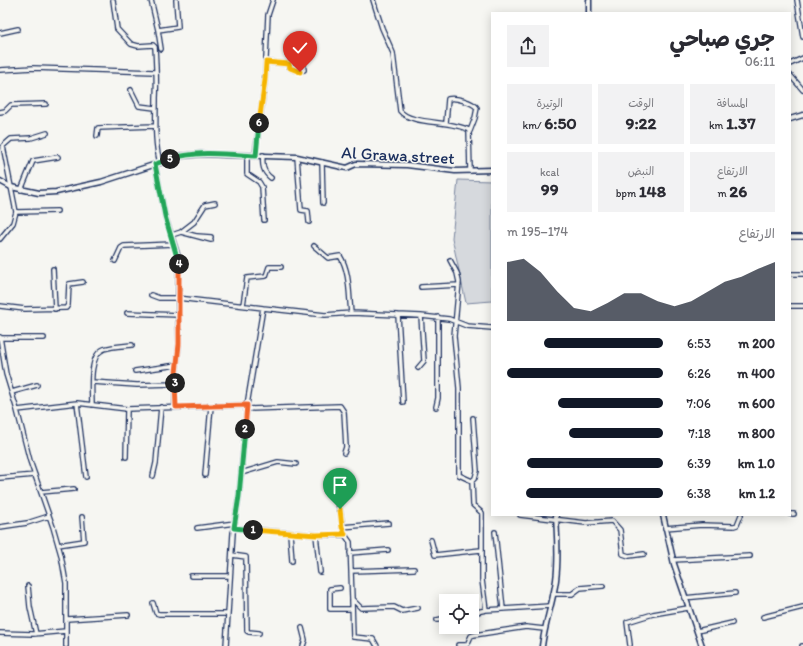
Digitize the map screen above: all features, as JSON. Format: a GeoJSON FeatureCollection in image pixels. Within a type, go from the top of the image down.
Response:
{"type":"FeatureCollection","features":[{"type":"Feature","properties":{"kind":"street"},"geometry":{"type":"LineString","coordinates":[[113,0],[117,29],[131,44],[138,46],[153,45],[155,47],[155,126],[157,164],[165,216],[179,260],[179,344],[175,384],[176,407]]}},
{"type":"Feature","properties":{"kind":"street"},"geometry":{"type":"LineString","coordinates":[[151,0],[161,49]]}},
{"type":"Feature","properties":{"kind":"street"},"geometry":{"type":"LineString","coordinates":[[158,30],[178,27],[176,0]]}},
{"type":"Feature","properties":{"kind":"street"},"geometry":{"type":"LineString","coordinates":[[256,156],[266,62],[268,15],[273,0]]}},
{"type":"Feature","properties":{"kind":"street"},"geometry":{"type":"LineString","coordinates":[[373,0],[382,28],[393,53],[400,111],[407,117],[446,123],[462,127],[470,131]]}},
{"type":"Feature","properties":{"kind":"street"},"geometry":{"type":"LineString","coordinates":[[589,0],[590,12]]}},
{"type":"Feature","properties":{"kind":"street"},"geometry":{"type":"LineString","coordinates":[[798,0],[803,37]]}},
{"type":"Feature","properties":{"kind":"street"},"geometry":{"type":"LineString","coordinates":[[0,33],[18,29]]}},
{"type":"Feature","properties":{"kind":"street"},"geometry":{"type":"LineString","coordinates":[[266,62],[290,62],[292,42]]}},
{"type":"Feature","properties":{"kind":"street"},"geometry":{"type":"LineString","coordinates":[[791,64],[803,58]]}},
{"type":"Feature","properties":{"kind":"street"},"geometry":{"type":"LineString","coordinates":[[0,70],[33,68],[155,72]]}},
{"type":"Feature","properties":{"kind":"street"},"geometry":{"type":"LineString","coordinates":[[791,76],[803,90]]}},
{"type":"Feature","properties":{"kind":"street"},"geometry":{"type":"LineString","coordinates":[[132,90],[139,106],[155,108]]}},
{"type":"Feature","properties":{"kind":"street"},"geometry":{"type":"LineString","coordinates":[[446,123],[448,99],[453,98],[473,104],[477,108],[470,131],[470,171]]}},
{"type":"Feature","properties":{"kind":"street"},"geometry":{"type":"LineString","coordinates":[[0,112],[5,111],[11,105],[46,104]]}},
{"type":"Feature","properties":{"kind":"street"},"geometry":{"type":"LineString","coordinates":[[791,119],[803,115]]}},
{"type":"Feature","properties":{"kind":"street"},"geometry":{"type":"LineString","coordinates":[[97,136],[98,128],[155,126]]}},
{"type":"Feature","properties":{"kind":"street"},"geometry":{"type":"LineString","coordinates":[[0,239],[13,223],[16,212],[3,146],[11,139],[31,138],[47,133]]}},
{"type":"Feature","properties":{"kind":"street","name":"Al Grawa street"},"geometry":{"type":"LineString","coordinates":[[0,180],[11,187],[39,194],[56,192],[101,182],[180,156],[201,154],[263,155],[297,158],[347,168],[356,164],[401,165],[449,171],[491,170]]}},
{"type":"Feature","properties":{"kind":"street"},"geometry":{"type":"LineString","coordinates":[[247,155],[247,174],[259,182],[262,187],[264,220]]}},
{"type":"Feature","properties":{"kind":"street"},"geometry":{"type":"LineString","coordinates":[[263,155],[262,164],[265,174],[271,178]]}},
{"type":"Feature","properties":{"kind":"street"},"geometry":{"type":"LineString","coordinates":[[21,190],[33,161],[58,157]]}},
{"type":"Feature","properties":{"kind":"street"},"geometry":{"type":"LineString","coordinates":[[297,158],[301,197],[300,205],[301,210],[308,211],[309,222]]}},
{"type":"Feature","properties":{"kind":"street"},"geometry":{"type":"LineString","coordinates":[[322,162],[323,203]]}},
{"type":"Feature","properties":{"kind":"street"},"geometry":{"type":"LineString","coordinates":[[172,235],[181,232],[198,219],[205,205],[216,203]]}},
{"type":"Feature","properties":{"kind":"street"},"geometry":{"type":"LineString","coordinates":[[16,212],[57,211]]}},
{"type":"Feature","properties":{"kind":"street"},"geometry":{"type":"LineString","coordinates":[[181,232],[194,235],[200,239],[211,239]]}},
{"type":"Feature","properties":{"kind":"street"},"geometry":{"type":"LineString","coordinates":[[791,237],[803,237]]}},
{"type":"Feature","properties":{"kind":"street"},"geometry":{"type":"LineString","coordinates":[[115,261],[124,246],[174,244]]}},
{"type":"Feature","properties":{"kind":"street"},"geometry":{"type":"LineString","coordinates":[[314,246],[328,258],[340,256],[342,259],[347,278],[350,313]]}},
{"type":"Feature","properties":{"kind":"street"},"geometry":{"type":"LineString","coordinates":[[450,260],[457,273],[459,285],[457,314],[454,321],[454,345],[459,388],[459,475],[472,481]]}},
{"type":"Feature","properties":{"kind":"street"},"geometry":{"type":"LineString","coordinates":[[243,305],[247,278],[266,276],[269,267],[281,268]]}},
{"type":"Feature","properties":{"kind":"street"},"geometry":{"type":"LineString","coordinates":[[52,269],[55,309]]}},
{"type":"Feature","properties":{"kind":"street"},"geometry":{"type":"LineString","coordinates":[[791,274],[803,274]]}},
{"type":"Feature","properties":{"kind":"street"},"geometry":{"type":"LineString","coordinates":[[0,306],[25,309],[55,309],[67,307],[70,283],[83,282]]}},
{"type":"Feature","properties":{"kind":"street"},"geometry":{"type":"LineString","coordinates":[[421,288],[459,285]]}},
{"type":"Feature","properties":{"kind":"street"},"geometry":{"type":"LineString","coordinates":[[152,295],[159,298],[178,298],[325,315],[350,313],[438,317],[467,326],[491,328]]}},
{"type":"Feature","properties":{"kind":"street"},"geometry":{"type":"LineString","coordinates":[[791,306],[803,306]]}},
{"type":"Feature","properties":{"kind":"street"},"geometry":{"type":"LineString","coordinates":[[226,646],[234,528],[247,407],[263,308]]}},
{"type":"Feature","properties":{"kind":"street"},"geometry":{"type":"LineString","coordinates":[[127,312],[178,315]]}},
{"type":"Feature","properties":{"kind":"street"},"geometry":{"type":"LineString","coordinates":[[398,315],[403,402]]}},
{"type":"Feature","properties":{"kind":"street"},"geometry":{"type":"LineString","coordinates":[[418,368],[424,361],[422,316]]}},
{"type":"Feature","properties":{"kind":"street"},"geometry":{"type":"LineString","coordinates":[[436,407],[438,398],[438,317]]}},
{"type":"Feature","properties":{"kind":"street"},"geometry":{"type":"LineString","coordinates":[[44,338],[0,337],[6,374],[35,475],[58,545],[66,583],[66,646]]}},
{"type":"Feature","properties":{"kind":"street"},"geometry":{"type":"LineString","coordinates":[[92,405],[94,358],[104,349],[132,344]]}},
{"type":"Feature","properties":{"kind":"street"},"geometry":{"type":"LineString","coordinates":[[135,371],[177,365]]}},
{"type":"Feature","properties":{"kind":"street"},"geometry":{"type":"LineString","coordinates":[[92,382],[137,385],[175,384]]}},
{"type":"Feature","properties":{"kind":"street"},"geometry":{"type":"LineString","coordinates":[[12,392],[37,386]]}},
{"type":"Feature","properties":{"kind":"street"},"geometry":{"type":"LineString","coordinates":[[17,410],[76,403],[127,409],[211,406],[340,406],[344,412],[346,447],[344,453]]}},
{"type":"Feature","properties":{"kind":"street"},"geometry":{"type":"LineString","coordinates":[[76,403],[86,477]]}},
{"type":"Feature","properties":{"kind":"street"},"geometry":{"type":"LineString","coordinates":[[205,475],[211,406]]}},
{"type":"Feature","properties":{"kind":"street"},"geometry":{"type":"LineString","coordinates":[[153,476],[156,463],[161,407]]}},
{"type":"Feature","properties":{"kind":"street"},"geometry":{"type":"LineString","coordinates":[[126,457],[127,409]]}},
{"type":"Feature","properties":{"kind":"street"},"geometry":{"type":"LineString","coordinates":[[473,418],[477,471],[475,478],[472,481],[473,505],[482,513],[482,580],[486,610]]}},
{"type":"Feature","properties":{"kind":"street"},"geometry":{"type":"LineString","coordinates":[[241,473],[278,462],[296,464]]}},
{"type":"Feature","properties":{"kind":"street"},"geometry":{"type":"LineString","coordinates":[[0,478],[35,475]]}},
{"type":"Feature","properties":{"kind":"street"},"geometry":{"type":"LineString","coordinates":[[341,476],[332,476],[330,481],[331,490],[340,509],[342,527],[350,542],[353,637],[373,639],[377,646]]}},
{"type":"Feature","properties":{"kind":"street"},"geometry":{"type":"LineString","coordinates":[[41,492],[74,489]]}},
{"type":"Feature","properties":{"kind":"street"},"geometry":{"type":"LineString","coordinates":[[0,527],[27,523],[49,516]]}},
{"type":"Feature","properties":{"kind":"street"},"geometry":{"type":"LineString","coordinates":[[538,516],[556,517],[586,523],[612,521],[620,530],[623,554],[628,556],[644,554]]}},
{"type":"Feature","properties":{"kind":"street"},"geometry":{"type":"LineString","coordinates":[[663,516],[673,560],[684,598],[702,646]]}},
{"type":"Feature","properties":{"kind":"street"},"geometry":{"type":"LineString","coordinates":[[665,528],[702,525],[734,526],[737,525],[741,516]]}},
{"type":"Feature","properties":{"kind":"street"},"geometry":{"type":"LineString","coordinates":[[58,545],[84,541],[82,517]]}},
{"type":"Feature","properties":{"kind":"street"},"geometry":{"type":"LineString","coordinates":[[542,646],[544,629],[553,594],[558,559],[556,517]]}},
{"type":"Feature","properties":{"kind":"street"},"geometry":{"type":"LineString","coordinates":[[197,528],[235,523]]}},
{"type":"Feature","properties":{"kind":"street"},"geometry":{"type":"LineString","coordinates":[[342,527],[389,523]]}},
{"type":"Feature","properties":{"kind":"street"},"geometry":{"type":"LineString","coordinates":[[234,528],[316,535],[345,534]]}},
{"type":"Feature","properties":{"kind":"street"},"geometry":{"type":"LineString","coordinates":[[496,532],[503,609]]}},
{"type":"Feature","properties":{"kind":"street"},"geometry":{"type":"LineString","coordinates":[[290,533],[292,561]]}},
{"type":"Feature","properties":{"kind":"street"},"geometry":{"type":"LineString","coordinates":[[316,535],[320,572]]}},
{"type":"Feature","properties":{"kind":"street"},"geometry":{"type":"LineString","coordinates":[[431,540],[435,555],[481,550]]}},
{"type":"Feature","properties":{"kind":"street"},"geometry":{"type":"LineString","coordinates":[[350,553],[388,550]]}},
{"type":"Feature","properties":{"kind":"street"},"geometry":{"type":"LineString","coordinates":[[232,555],[246,557],[247,630],[249,632],[259,633]]}},
{"type":"Feature","properties":{"kind":"street"},"geometry":{"type":"LineString","coordinates":[[673,560],[750,556]]}},
{"type":"Feature","properties":{"kind":"street"},"geometry":{"type":"LineString","coordinates":[[351,571],[414,569]]}},
{"type":"Feature","properties":{"kind":"street"},"geometry":{"type":"LineString","coordinates":[[191,576],[230,576]]}},
{"type":"Feature","properties":{"kind":"street"},"geometry":{"type":"LineString","coordinates":[[28,586],[30,607],[36,634]]}},
{"type":"Feature","properties":{"kind":"street"},"geometry":{"type":"LineString","coordinates":[[553,594],[572,594],[580,588],[603,586]]}},
{"type":"Feature","properties":{"kind":"street"},"geometry":{"type":"LineString","coordinates":[[340,588],[330,589],[330,609],[352,610]]}},
{"type":"Feature","properties":{"kind":"street"},"geometry":{"type":"LineString","coordinates":[[684,598],[735,593]]}},
{"type":"Feature","properties":{"kind":"street"},"geometry":{"type":"LineString","coordinates":[[352,599],[361,608],[393,606],[402,611],[418,608]]}},
{"type":"Feature","properties":{"kind":"street"},"geometry":{"type":"LineString","coordinates":[[153,602],[156,613],[159,614],[228,614]]}},
{"type":"Feature","properties":{"kind":"street"},"geometry":{"type":"LineString","coordinates":[[479,612],[550,606]]}},
{"type":"Feature","properties":{"kind":"street"},"geometry":{"type":"LineString","coordinates":[[763,617],[803,607]]}},
{"type":"Feature","properties":{"kind":"street"},"geometry":{"type":"LineString","coordinates":[[630,645],[627,622],[653,614],[688,608]]}},
{"type":"Feature","properties":{"kind":"street"},"geometry":{"type":"LineString","coordinates":[[67,619],[128,615]]}},
{"type":"Feature","properties":{"kind":"street"},"geometry":{"type":"LineString","coordinates":[[697,631],[732,623]]}},
{"type":"Feature","properties":{"kind":"street"},"geometry":{"type":"LineString","coordinates":[[458,645],[467,645],[474,635],[526,627],[544,629]]}},
{"type":"Feature","properties":{"kind":"street"},"geometry":{"type":"LineString","coordinates":[[302,628],[305,640],[303,646]]}},
{"type":"Feature","properties":{"kind":"street"},"geometry":{"type":"LineString","coordinates":[[0,633],[36,634],[66,631]]}},
{"type":"Feature","properties":{"kind":"shaded area"},"geometry":{"type":"Polygon","coordinates":[[[458,180],[491,181],[491,301],[466,303],[452,238],[458,180]]]}},
{"type":"Feature","properties":{"kind":"route"},"geometry":{"type":"LineString","coordinates":[[300,72],[290,68],[289,64],[266,62],[256,156],[201,154],[180,156],[155,164],[165,216],[179,260],[179,344],[175,384],[176,407],[247,405],[239,496],[234,528],[316,535],[345,534],[342,527],[340,509]]}}]}
